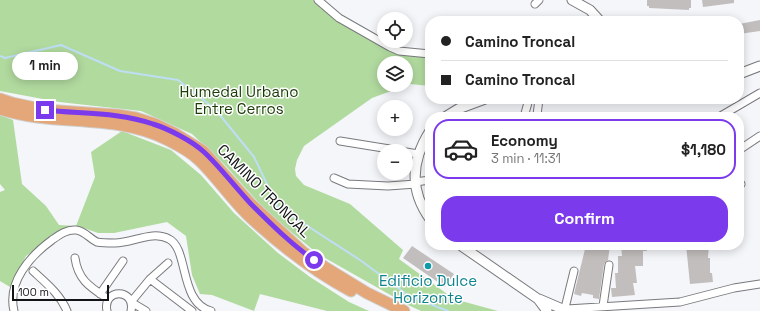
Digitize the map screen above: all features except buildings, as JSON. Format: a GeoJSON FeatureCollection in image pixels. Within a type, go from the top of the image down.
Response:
{"type":"FeatureCollection","features":[{"type":"Feature","properties":{"kind":"main road","name":"CAMINO TRONCAL"},"geometry":{"type":"LineString","coordinates":[[0,99],[45,110],[136,118],[155,124],[174,133],[203,151],[250,203],[303,252],[367,293],[404,311]]}},
{"type":"Feature","properties":{"kind":"main road","name":"CAMINO TRONCAL"},"geometry":{"type":"LineString","coordinates":[[0,109],[12,113],[41,118],[135,127],[168,140],[198,159],[249,216],[301,260],[334,282],[387,311]]}},
{"type":"Feature","properties":{"kind":"street"},"geometry":{"type":"LineString","coordinates":[[318,0],[339,18],[399,51],[425,54]]}},
{"type":"Feature","properties":{"kind":"street"},"geometry":{"type":"LineString","coordinates":[[572,0],[590,10],[595,16]]}},
{"type":"Feature","properties":{"kind":"street"},"geometry":{"type":"LineString","coordinates":[[744,72],[760,66]]}},
{"type":"Feature","properties":{"kind":"street"},"geometry":{"type":"LineString","coordinates":[[744,102],[760,93]]}},
{"type":"Feature","properties":{"kind":"street"},"geometry":{"type":"LineString","coordinates":[[453,112],[472,104]]}},
{"type":"Feature","properties":{"kind":"street"},"geometry":{"type":"LineString","coordinates":[[728,112],[741,104]]}},
{"type":"Feature","properties":{"kind":"street"},"geometry":{"type":"LineString","coordinates":[[744,147],[760,136]]}},
{"type":"Feature","properties":{"kind":"street"},"geometry":{"type":"LineString","coordinates":[[340,141],[377,147]]}},
{"type":"Feature","properties":{"kind":"street"},"geometry":{"type":"LineString","coordinates":[[425,145],[418,154],[416,163],[416,183],[420,202],[425,210]]}},
{"type":"Feature","properties":{"kind":"street"},"geometry":{"type":"LineString","coordinates":[[413,153],[418,154]]}},
{"type":"Feature","properties":{"kind":"street"},"geometry":{"type":"LineString","coordinates":[[334,178],[348,184],[388,186],[425,181]]}},
{"type":"Feature","properties":{"kind":"street"},"geometry":{"type":"LineString","coordinates":[[14,311],[14,293],[18,277],[33,255],[61,234],[77,230],[89,235],[97,242],[117,243],[159,236],[169,238],[178,248],[184,273],[193,296],[208,311]]}},
{"type":"Feature","properties":{"kind":"street"},"geometry":{"type":"LineString","coordinates":[[467,250],[538,299],[563,309],[680,302],[734,288],[760,284]]}},
{"type":"Feature","properties":{"kind":"street"},"geometry":{"type":"LineString","coordinates":[[75,258],[77,269],[84,281],[108,300]]}},
{"type":"Feature","properties":{"kind":"street"},"geometry":{"type":"LineString","coordinates":[[100,294],[123,261]]}},
{"type":"Feature","properties":{"kind":"street"},"geometry":{"type":"LineString","coordinates":[[131,311],[132,302],[150,279],[168,263]]}},
{"type":"Feature","properties":{"kind":"street"},"geometry":{"type":"LineString","coordinates":[[603,306],[609,266]]}},
{"type":"Feature","properties":{"kind":"street"},"geometry":{"type":"LineString","coordinates":[[33,271],[54,291],[64,304],[67,311]]}},
{"type":"Feature","properties":{"kind":"street"},"geometry":{"type":"LineString","coordinates":[[563,309],[574,272]]}},
{"type":"Feature","properties":{"kind":"street"},"geometry":{"type":"LineString","coordinates":[[150,279],[192,311]]}},
{"type":"Feature","properties":{"kind":"street"},"geometry":{"type":"LineString","coordinates":[[107,311],[106,304],[108,300],[114,294],[120,294],[125,295],[132,302],[146,311]]}},
{"type":"Feature","properties":{"kind":"street"},"geometry":{"type":"LineString","coordinates":[[538,299],[547,311]]}},
{"type":"Feature","properties":{"kind":"green space","name":"Humedal Urbano Entre Cerros"},"geometry":{"type":"Polygon","coordinates":[[[0,0],[314,0],[336,21],[377,43],[377,48],[386,48],[395,53],[425,56],[425,86],[413,84],[413,56],[377,56],[377,92],[388,92],[372,98],[304,146],[297,160],[295,169],[296,176],[304,185],[350,204],[403,250],[399,259],[454,299],[498,311],[421,311],[408,305],[318,254],[267,212],[224,164],[192,134],[141,111],[59,102],[0,91],[0,0]]]}},
{"type":"Feature","properties":{"kind":"green space"},"geometry":{"type":"Polygon","coordinates":[[[0,115],[13,120],[22,184],[46,206],[59,225],[76,226],[95,177],[91,152],[122,131],[171,150],[201,175],[234,213],[278,253],[310,277],[349,302],[369,311],[327,311],[260,294],[254,311],[212,295],[200,294],[192,275],[186,236],[167,222],[114,233],[98,233],[81,227],[60,232],[26,256],[10,287],[0,281],[0,192],[5,190],[0,184],[0,115]]]}},
{"type":"Feature","properties":{"kind":"waterway"},"geometry":{"type":"LineString","coordinates":[[0,56],[5,58],[61,45],[120,71],[178,80],[215,109],[254,157],[278,207],[360,260],[409,296],[448,311]]}},
{"type":"Feature","properties":{"kind":"place","name":"Edificio Dulce Horizonte"},"geometry":{"type":"Point","coordinates":[428,266]}},
{"type":"Feature","properties":{"kind":"route"},"geometry":{"type":"LineString","coordinates":[[45,110],[136,118],[155,124],[174,133],[203,151],[250,203],[288,239],[314,260]]}}]}
